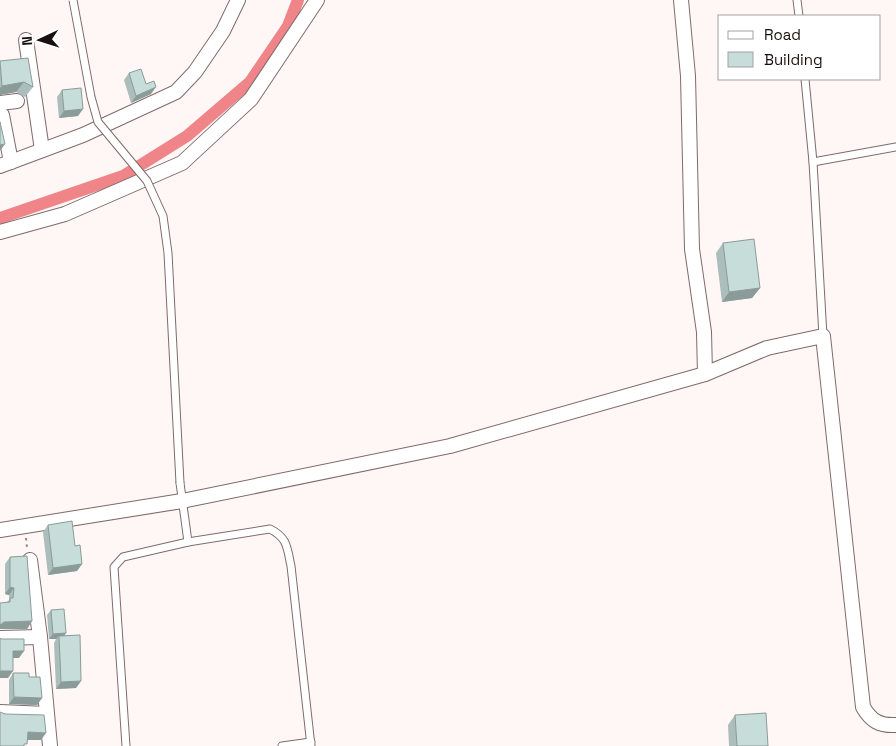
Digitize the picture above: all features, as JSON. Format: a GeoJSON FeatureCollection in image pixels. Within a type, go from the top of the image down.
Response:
{"type":"FeatureCollection","features":[{"type":"Feature","properties":{"kind":"street"},"geometry":{"type":"LineString","coordinates":[[17,101],[1,109],[6,164],[83,135],[176,92],[196,72],[223,30],[238,0]]}},
{"type":"Feature","properties":{"kind":"street"},"geometry":{"type":"LineString","coordinates":[[0,232],[65,214],[182,163],[251,100],[317,0]]}},
{"type":"Feature","properties":{"kind":"street"},"geometry":{"type":"LineString","coordinates":[[681,0],[688,76],[692,249],[704,332],[705,374]]}},
{"type":"Feature","properties":{"kind":"street"},"geometry":{"type":"LineString","coordinates":[[26,40],[42,150]]}},
{"type":"Feature","properties":{"kind":"street"},"geometry":{"type":"LineString","coordinates":[[0,530],[182,501],[450,446],[705,374],[767,348],[823,336],[863,707],[869,717],[878,724],[896,725]]}},
{"type":"Feature","properties":{"kind":"street"},"geometry":{"type":"LineString","coordinates":[[30,560],[40,637],[50,746]]}},
{"type":"Feature","properties":{"kind":"street"},"geometry":{"type":"LineString","coordinates":[[0,638],[40,637]]}},
{"type":"Feature","properties":{"kind":"street"},"geometry":{"type":"LineString","coordinates":[[0,712],[48,714]]}},
{"type":"Feature","properties":{"kind":"lane"},"geometry":{"type":"LineString","coordinates":[[73,0],[91,97],[98,122],[147,181],[163,216],[168,253],[180,483],[188,542]]}},
{"type":"Feature","properties":{"kind":"lane"},"geometry":{"type":"LineString","coordinates":[[797,0],[799,15]]}},
{"type":"Feature","properties":{"kind":"lane"},"geometry":{"type":"LineString","coordinates":[[805,80],[813,162],[823,336]]}},
{"type":"Feature","properties":{"kind":"lane"},"geometry":{"type":"LineString","coordinates":[[813,162],[896,147]]}},
{"type":"Feature","properties":{"kind":"lane"},"geometry":{"type":"LineString","coordinates":[[126,746],[114,567],[123,557],[188,542],[270,529],[281,534],[286,541],[291,566],[311,744],[282,746]]}},
{"type":"Feature","properties":{"kind":"path"},"geometry":{"type":"LineString","coordinates":[[24,527],[30,560]]}},
{"type":"Feature","properties":{"kind":"building"},"geometry":{"type":"Polygon","coordinates":[[[28,58],[33,87],[24,82],[2,86],[0,61],[28,58]]]}},
{"type":"Feature","properties":{"kind":"building"},"geometry":{"type":"Polygon","coordinates":[[[141,69],[146,84],[154,81],[156,87],[136,96],[129,73],[141,69]]]}},
{"type":"Feature","properties":{"kind":"building"},"geometry":{"type":"Polygon","coordinates":[[[81,88],[83,109],[64,111],[62,90],[81,88]]]}},
{"type":"Feature","properties":{"kind":"building"},"geometry":{"type":"Polygon","coordinates":[[[0,122],[5,144],[0,145],[0,122]]]}},
{"type":"Feature","properties":{"kind":"building"},"geometry":{"type":"Polygon","coordinates":[[[754,239],[760,288],[729,292],[723,243],[754,239]]]}},
{"type":"Feature","properties":{"kind":"building"},"geometry":{"type":"Polygon","coordinates":[[[72,521],[75,546],[80,545],[82,564],[53,568],[48,525],[72,521]]]}},
{"type":"Feature","properties":{"kind":"building"},"geometry":{"type":"Polygon","coordinates":[[[27,556],[32,621],[4,622],[0,625],[0,603],[10,602],[10,598],[13,598],[14,588],[10,587],[10,557],[27,556]]]}},
{"type":"Feature","properties":{"kind":"building"},"geometry":{"type":"Polygon","coordinates":[[[64,609],[66,633],[53,634],[51,610],[64,609]]]}},
{"type":"Feature","properties":{"kind":"building"},"geometry":{"type":"Polygon","coordinates":[[[80,635],[81,681],[61,682],[59,636],[80,635]]]}},
{"type":"Feature","properties":{"kind":"building"},"geometry":{"type":"Polygon","coordinates":[[[0,638],[24,639],[24,651],[13,651],[13,671],[0,671],[0,638]]]}},
{"type":"Feature","properties":{"kind":"building"},"geometry":{"type":"Polygon","coordinates":[[[13,673],[29,673],[29,677],[40,677],[42,698],[14,697],[13,673]]]}},
{"type":"Feature","properties":{"kind":"building"},"geometry":{"type":"Polygon","coordinates":[[[0,712],[5,714],[44,715],[46,733],[28,732],[27,744],[24,744],[24,746],[0,746],[0,712]]]}},
{"type":"Feature","properties":{"kind":"building"},"geometry":{"type":"Polygon","coordinates":[[[766,713],[768,746],[737,746],[735,715],[766,713]]]}},
{"type":"Feature","properties":{"kind":"waterway"},"geometry":{"type":"LineString","coordinates":[[0,218],[123,176],[187,136],[250,82],[288,26],[298,0]]}}]}
